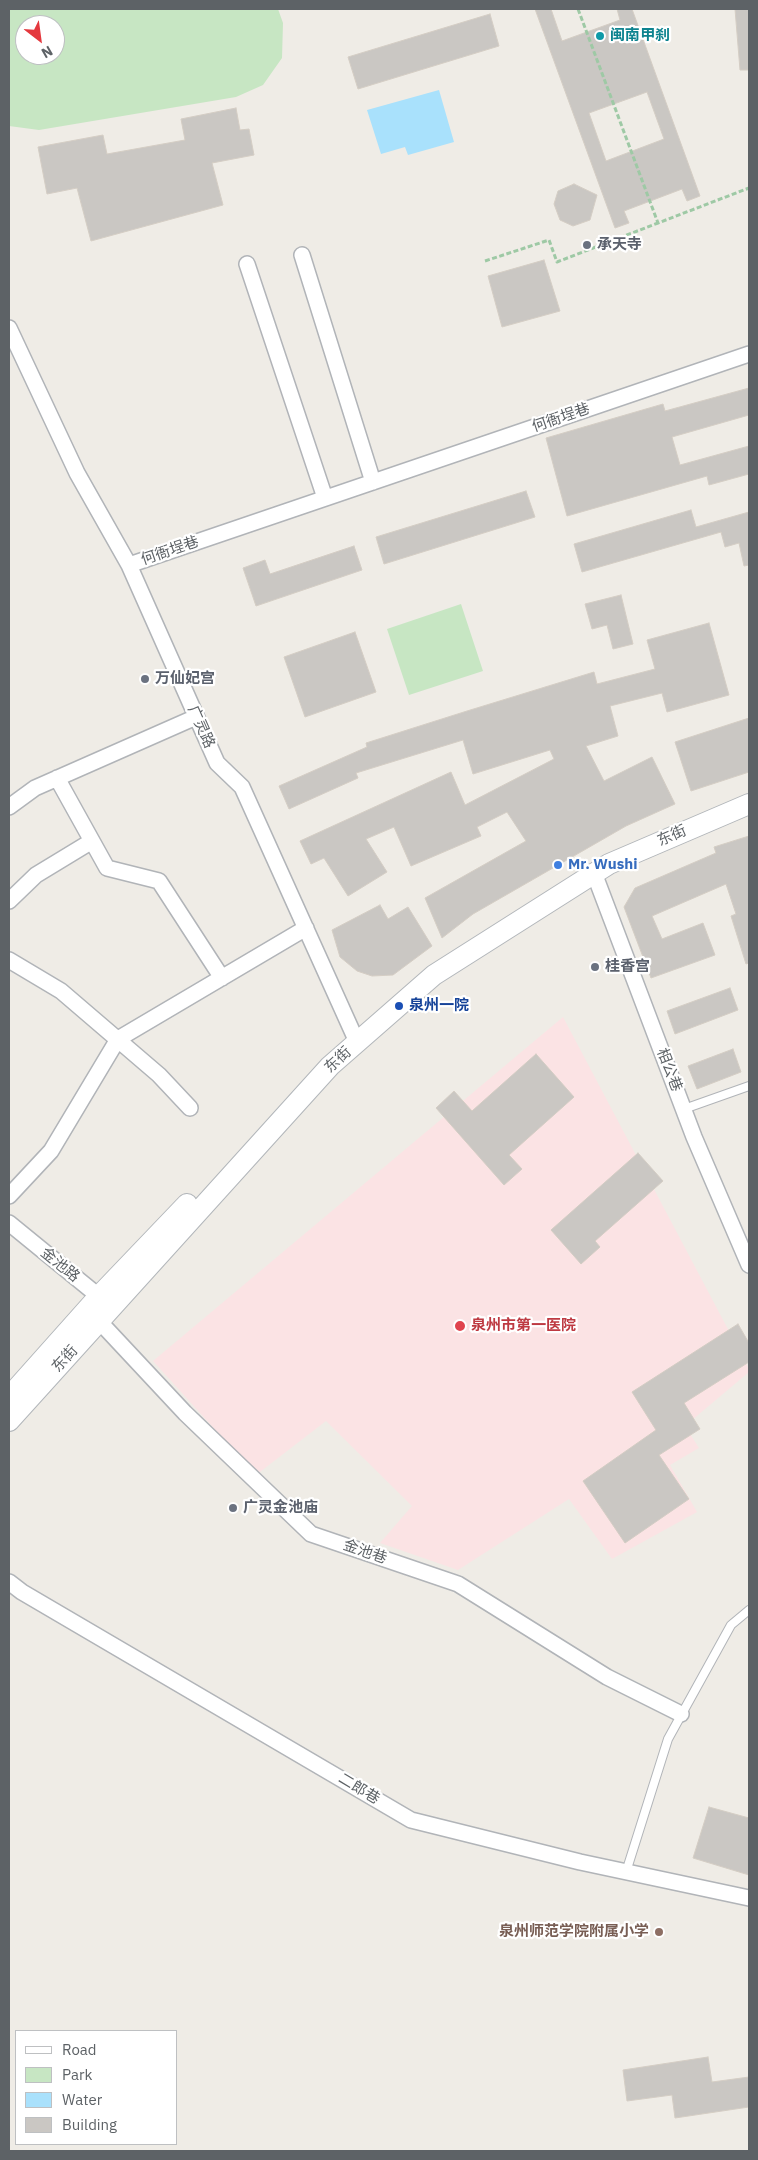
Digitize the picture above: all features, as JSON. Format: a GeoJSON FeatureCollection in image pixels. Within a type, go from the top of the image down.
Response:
{"type":"FeatureCollection","features":[{"type":"Feature","properties":{"kind":"main road","name":"东街"},"geometry":{"type":"LineString","coordinates":[[9,1397],[103,1308],[330,1066],[354,1036],[408,984],[548,888],[687,818],[749,795]]}},
{"type":"Feature","properties":{"kind":"main road","name":"东街"},"geometry":{"type":"LineString","coordinates":[[354,1036],[434,975],[609,864],[749,804]]}},
{"type":"Feature","properties":{"kind":"main road","name":"东街"},"geometry":{"type":"LineString","coordinates":[[9,1421],[103,1308]]}},
{"type":"Feature","properties":{"kind":"street"},"geometry":{"type":"LineString","coordinates":[[302,255],[373,482]]}},
{"type":"Feature","properties":{"kind":"street"},"geometry":{"type":"LineString","coordinates":[[247,264],[325,498]]}},
{"type":"Feature","properties":{"kind":"street","name":"广灵路"},"geometry":{"type":"LineString","coordinates":[[9,328],[77,473],[129,565],[217,763],[242,787],[354,1036]]}},
{"type":"Feature","properties":{"kind":"street","name":"何衙埕巷"},"geometry":{"type":"LineString","coordinates":[[129,565],[749,354]]}},
{"type":"Feature","properties":{"kind":"street"},"geometry":{"type":"LineString","coordinates":[[9,807],[35,788],[196,717]]}},
{"type":"Feature","properties":{"kind":"street"},"geometry":{"type":"LineString","coordinates":[[57,778],[108,868],[159,881],[222,978]]}},
{"type":"Feature","properties":{"kind":"street"},"geometry":{"type":"LineString","coordinates":[[9,901],[36,874],[92,841]]}},
{"type":"Feature","properties":{"kind":"street","name":"相公巷"},"geometry":{"type":"LineString","coordinates":[[594,873],[694,1137],[749,1265]]}},
{"type":"Feature","properties":{"kind":"street"},"geometry":{"type":"LineString","coordinates":[[9,1196],[50,1150],[118,1039],[306,928]]}},
{"type":"Feature","properties":{"kind":"street"},"geometry":{"type":"LineString","coordinates":[[9,960],[61,991],[159,1075],[190,1108]]}},
{"type":"Feature","properties":{"kind":"street","name":"金池路"},"geometry":{"type":"LineString","coordinates":[[9,1223],[103,1308]]}},
{"type":"Feature","properties":{"kind":"street","name":"金池巷"},"geometry":{"type":"LineString","coordinates":[[103,1308],[185,1413],[311,1534],[458,1584],[607,1677],[682,1714]]}},
{"type":"Feature","properties":{"kind":"street","name":"二郎巷"},"geometry":{"type":"LineString","coordinates":[[9,1582],[22,1592],[410,1820],[626,1872],[749,1898]]}},
{"type":"Feature","properties":{"kind":"lane"},"geometry":{"type":"LineString","coordinates":[[684,1109],[749,1086]]}},
{"type":"Feature","properties":{"kind":"lane"},"geometry":{"type":"LineString","coordinates":[[626,1872],[668,1739],[731,1625],[749,1610]]}},
{"type":"Feature","properties":{"kind":"path"},"geometry":{"type":"LineString","coordinates":[[578,9],[658,223]]}},
{"type":"Feature","properties":{"kind":"path"},"geometry":{"type":"LineString","coordinates":[[485,261],[549,240],[557,262],[749,188]]}},
{"type":"Feature","properties":{"kind":"shaded area","name":"泉州市第一医院"},"geometry":{"type":"Polygon","coordinates":[[[563,1017],[749,1372],[685,1426],[699,1448],[670,1465],[697,1512],[612,1559],[569,1499],[458,1570],[380,1543],[412,1506],[326,1421],[256,1475],[153,1361],[563,1017]]]}},
{"type":"Feature","properties":{"kind":"green space"},"geometry":{"type":"Polygon","coordinates":[[[9,9],[278,9],[283,23],[282,58],[263,85],[236,97],[39,130],[9,126],[9,9]]]}},
{"type":"Feature","properties":{"kind":"green space"},"geometry":{"type":"Polygon","coordinates":[[[461,604],[483,671],[409,695],[387,629],[461,604]]]}},
{"type":"Feature","properties":{"kind":"water"},"geometry":{"type":"Polygon","coordinates":[[[439,90],[454,142],[408,155],[405,147],[381,154],[367,110],[439,90]]]}},
{"type":"Feature","properties":{"kind":"building"},"geometry":{"type":"Polygon","coordinates":[[[535,9],[551,9],[562,41],[620,20],[617,9],[632,9],[700,196],[687,201],[682,189],[624,211],[629,223],[615,228],[535,9]],[[647,92],[589,113],[606,161],[664,139],[647,92]]]}},
{"type":"Feature","properties":{"kind":"building"},"geometry":{"type":"Polygon","coordinates":[[[735,9],[749,9],[749,70],[740,70],[735,9]]]}},
{"type":"Feature","properties":{"kind":"building"},"geometry":{"type":"Polygon","coordinates":[[[490,14],[499,46],[358,89],[348,57],[490,14]]]}},
{"type":"Feature","properties":{"kind":"building"},"geometry":{"type":"Polygon","coordinates":[[[236,108],[240,130],[249,129],[254,155],[212,163],[223,205],[91,241],[77,188],[47,194],[38,147],[103,135],[107,154],[185,140],[181,119],[236,108]]]}},
{"type":"Feature","properties":{"kind":"building"},"geometry":{"type":"Polygon","coordinates":[[[574,184],[597,195],[590,220],[573,226],[560,220],[554,204],[558,191],[574,184]]]}},
{"type":"Feature","properties":{"kind":"building"},"geometry":{"type":"Polygon","coordinates":[[[544,260],[560,311],[502,327],[488,276],[544,260]]]}},
{"type":"Feature","properties":{"kind":"building"},"geometry":{"type":"Polygon","coordinates":[[[749,388],[749,415],[672,437],[680,465],[749,446],[749,474],[709,485],[707,476],[567,516],[546,438],[663,404],[665,411],[749,388]]]}},
{"type":"Feature","properties":{"kind":"building"},"geometry":{"type":"Polygon","coordinates":[[[526,491],[535,517],[384,564],[376,537],[526,491]]]}},
{"type":"Feature","properties":{"kind":"building"},"geometry":{"type":"Polygon","coordinates":[[[691,510],[696,527],[749,512],[749,565],[744,566],[739,543],[725,547],[721,532],[582,572],[574,544],[691,510]]]}},
{"type":"Feature","properties":{"kind":"building"},"geometry":{"type":"Polygon","coordinates":[[[354,546],[362,570],[256,606],[243,568],[265,560],[270,574],[354,546]]]}},
{"type":"Feature","properties":{"kind":"building"},"geometry":{"type":"Polygon","coordinates":[[[621,595],[633,644],[613,649],[607,625],[592,629],[585,604],[621,595]]]}},
{"type":"Feature","properties":{"kind":"building"},"geometry":{"type":"Polygon","coordinates":[[[709,623],[729,695],[667,712],[662,693],[610,706],[618,736],[586,746],[604,781],[652,757],[675,804],[626,826],[473,914],[442,938],[425,898],[526,841],[507,812],[477,827],[481,836],[411,866],[394,827],[366,839],[387,872],[348,896],[324,858],[311,864],[300,841],[451,772],[465,805],[554,759],[550,750],[473,774],[463,740],[356,773],[358,778],[289,809],[279,786],[367,747],[366,743],[467,711],[594,672],[597,684],[655,669],[647,640],[709,623]]]}},
{"type":"Feature","properties":{"kind":"building"},"geometry":{"type":"Polygon","coordinates":[[[355,632],[376,692],[305,717],[284,657],[355,632]]]}},
{"type":"Feature","properties":{"kind":"building"},"geometry":{"type":"Polygon","coordinates":[[[749,718],[749,772],[691,791],[675,742],[749,718]]]}},
{"type":"Feature","properties":{"kind":"building"},"geometry":{"type":"Polygon","coordinates":[[[749,836],[749,963],[746,964],[731,916],[736,914],[726,884],[652,916],[662,939],[703,923],[715,955],[651,978],[624,907],[635,888],[716,853],[714,847],[749,836]]]}},
{"type":"Feature","properties":{"kind":"building"},"geometry":{"type":"Polygon","coordinates":[[[380,905],[388,919],[408,907],[432,946],[393,975],[372,976],[357,971],[340,957],[332,930],[380,905]]]}},
{"type":"Feature","properties":{"kind":"building"},"geometry":{"type":"Polygon","coordinates":[[[730,988],[738,1010],[675,1034],[667,1011],[730,988]]]}},
{"type":"Feature","properties":{"kind":"building"},"geometry":{"type":"Polygon","coordinates":[[[733,1049],[741,1072],[697,1089],[688,1066],[733,1049]]]}},
{"type":"Feature","properties":{"kind":"building"},"geometry":{"type":"Polygon","coordinates":[[[536,1054],[574,1097],[509,1155],[522,1169],[504,1185],[436,1108],[454,1091],[472,1111],[536,1054]]]}},
{"type":"Feature","properties":{"kind":"building"},"geometry":{"type":"Polygon","coordinates":[[[638,1153],[663,1181],[595,1241],[600,1247],[581,1264],[551,1230],[638,1153]]]}},
{"type":"Feature","properties":{"kind":"building"},"geometry":{"type":"Polygon","coordinates":[[[738,1324],[749,1343],[749,1362],[684,1403],[700,1429],[659,1455],[689,1499],[625,1543],[583,1481],[656,1430],[632,1392],[738,1324]]]}},
{"type":"Feature","properties":{"kind":"building"},"geometry":{"type":"Polygon","coordinates":[[[709,1807],[749,1818],[749,1875],[693,1858],[709,1807]]]}},
{"type":"Feature","properties":{"kind":"building"},"geometry":{"type":"Polygon","coordinates":[[[708,2057],[712,2082],[749,2077],[749,2107],[675,2118],[672,2095],[627,2101],[623,2070],[708,2057]]]}},
{"type":"Feature","properties":{"kind":"place","name":"闽南甲刹"},"geometry":{"type":"Point","coordinates":[600,36]}},
{"type":"Feature","properties":{"kind":"place","name":"承天寺"},"geometry":{"type":"Point","coordinates":[587,245]}},
{"type":"Feature","properties":{"kind":"place","name":"万仙妃宫"},"geometry":{"type":"Point","coordinates":[145,679]}},
{"type":"Feature","properties":{"kind":"place","name":"Mr. Wushi"},"geometry":{"type":"Point","coordinates":[558,865]}},
{"type":"Feature","properties":{"kind":"place","name":"桂香宫"},"geometry":{"type":"Point","coordinates":[595,967]}},
{"type":"Feature","properties":{"kind":"place","name":"泉州一院"},"geometry":{"type":"Point","coordinates":[399,1006]}},
{"type":"Feature","properties":{"kind":"place","name":"泉州市第一医院"},"geometry":{"type":"Point","coordinates":[460,1326]}},
{"type":"Feature","properties":{"kind":"place","name":"广灵金池庙"},"geometry":{"type":"Point","coordinates":[233,1508]}},
{"type":"Feature","properties":{"kind":"place","name":"泉州师范学院附属小学"},"geometry":{"type":"Point","coordinates":[659,1932]}}]}
